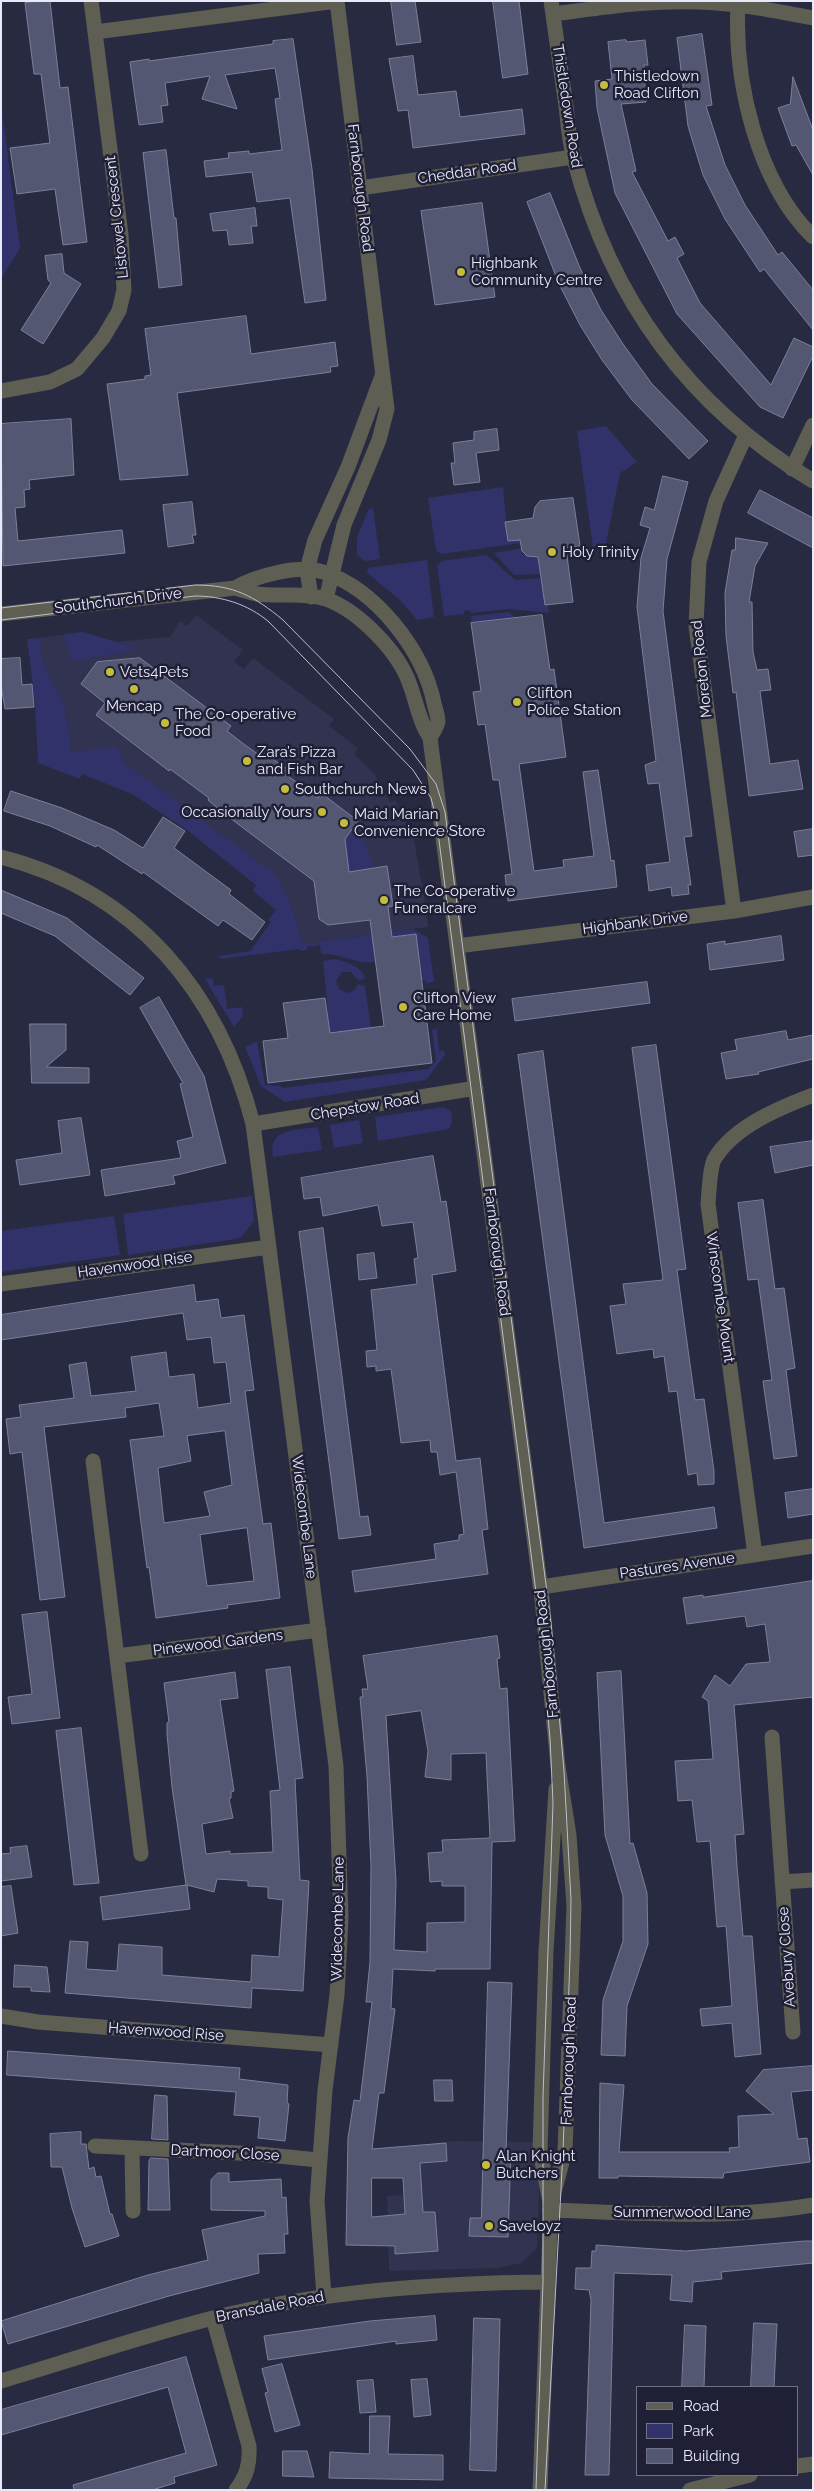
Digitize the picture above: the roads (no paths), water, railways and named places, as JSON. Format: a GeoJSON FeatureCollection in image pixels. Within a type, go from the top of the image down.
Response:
{"type":"FeatureCollection","features":[{"type":"Feature","properties":{"kind":"street","name":"Listowel Crescent"},"geometry":{"type":"LineString","coordinates":[[1,391],[50,382],[77,368],[103,338],[119,311],[124,290],[121,235],[91,1]]}},
{"type":"Feature","properties":{"kind":"street"},"geometry":{"type":"LineString","coordinates":[[95,32],[337,1]]}},
{"type":"Feature","properties":{"kind":"street","name":"Farnborough Road"},"geometry":{"type":"LineString","coordinates":[[319,598],[332,576],[344,526],[378,440],[387,409],[337,1]]}},
{"type":"Feature","properties":{"kind":"street"},"geometry":{"type":"LineString","coordinates":[[552,8],[698,2],[738,5],[813,18]]}},
{"type":"Feature","properties":{"kind":"street"},"geometry":{"type":"LineString","coordinates":[[738,5],[739,64],[749,114],[774,182],[793,213],[813,237]]}},
{"type":"Feature","properties":{"kind":"street","name":"Thistledown Road"},"geometry":{"type":"LineString","coordinates":[[552,8],[573,157],[590,213],[612,266],[637,312],[686,378],[746,435],[813,481]]}},
{"type":"Feature","properties":{"kind":"street","name":"Cheddar Road"},"geometry":{"type":"LineString","coordinates":[[360,188],[573,157]]}},
{"type":"Feature","properties":{"kind":"street","name":"Farnborough Road"},"geometry":{"type":"LineString","coordinates":[[319,598],[307,570],[315,540],[348,467],[383,374]]}},
{"type":"Feature","properties":{"kind":"street"},"geometry":{"type":"LineString","coordinates":[[792,468],[813,426]]}},
{"type":"Feature","properties":{"kind":"street","name":"Moreton Road"},"geometry":{"type":"LineString","coordinates":[[734,911],[696,626],[699,562],[716,501],[746,435]]}},
{"type":"Feature","properties":{"kind":"street","name":"Farnborough Road"},"geometry":{"type":"LineString","coordinates":[[307,570],[322,571],[364,595],[402,632],[421,662],[431,687],[438,722],[430,738]]}},
{"type":"Feature","properties":{"kind":"street","name":"Southchurch Drive"},"geometry":{"type":"LineString","coordinates":[[235,588],[253,578],[307,570]]}},
{"type":"Feature","properties":{"kind":"street","name":"Southchurch Drive"},"geometry":{"type":"LineString","coordinates":[[1,614],[235,588],[256,594],[278,594]]}},
{"type":"Feature","properties":{"kind":"street","name":"Farnborough Road"},"geometry":{"type":"LineString","coordinates":[[278,594],[319,598],[359,620],[379,637],[397,659],[410,683],[421,724],[430,738],[541,1587],[558,1766],[569,1835],[574,1906],[565,2151],[550,2207]]}},
{"type":"Feature","properties":{"kind":"street","name":"Widecombe Lane"},"geometry":{"type":"LineString","coordinates":[[1,857],[29,864],[85,889],[140,930],[178,967],[204,1003],[224,1042],[243,1084],[253,1124],[336,1766],[341,1918],[337,1995],[318,2160],[317,2209],[324,2296]]}},
{"type":"Feature","properties":{"kind":"street","name":"Highbank Drive"},"geometry":{"type":"LineString","coordinates":[[457,946],[734,911],[813,897]]}},
{"type":"Feature","properties":{"kind":"street","name":"Chepstow Road"},"geometry":{"type":"LineString","coordinates":[[253,1124],[476,1088]]}},
{"type":"Feature","properties":{"kind":"street","name":"Winscombe Mount"},"geometry":{"type":"LineString","coordinates":[[755,1555],[708,1204],[709,1195],[714,1159],[742,1130],[783,1106],[813,1095]]}},
{"type":"Feature","properties":{"kind":"street","name":"Havenwood Rise"},"geometry":{"type":"LineString","coordinates":[[1,1284],[269,1247]]}},
{"type":"Feature","properties":{"kind":"street"},"geometry":{"type":"LineString","coordinates":[[93,1461],[142,1854]]}},
{"type":"Feature","properties":{"kind":"street","name":"Pastures Avenue"},"geometry":{"type":"LineString","coordinates":[[541,1587],[813,1546]]}},
{"type":"Feature","properties":{"kind":"street","name":"Pinewood Gardens"},"geometry":{"type":"LineString","coordinates":[[117,1656],[319,1630]]}},
{"type":"Feature","properties":{"kind":"street","name":"Avebury Close"},"geometry":{"type":"LineString","coordinates":[[772,1737],[793,2032]]}},
{"type":"Feature","properties":{"kind":"street","name":"Farnborough Road"},"geometry":{"type":"LineString","coordinates":[[540,2490],[550,2207],[540,2151],[547,1927],[558,1766]]}},
{"type":"Feature","properties":{"kind":"street"},"geometry":{"type":"LineString","coordinates":[[782,1882],[813,1880]]}},
{"type":"Feature","properties":{"kind":"street","name":"Havenwood Rise"},"geometry":{"type":"LineString","coordinates":[[1,2016],[38,2022],[331,2045]]}},
{"type":"Feature","properties":{"kind":"street","name":"Dartmoor Close"},"geometry":{"type":"LineString","coordinates":[[95,2146],[259,2154],[318,2160]]}},
{"type":"Feature","properties":{"kind":"street"},"geometry":{"type":"LineString","coordinates":[[132,2148],[133,2211]]}},
{"type":"Feature","properties":{"kind":"street","name":"Summerwood Lane"},"geometry":{"type":"LineString","coordinates":[[550,2207],[724,2214],[782,2210],[813,2205]]}},
{"type":"Feature","properties":{"kind":"street","name":"Bransdale Road"},"geometry":{"type":"LineString","coordinates":[[1,2381],[213,2318],[324,2296],[455,2284],[548,2282]]}},
{"type":"Feature","properties":{"kind":"street"},"geometry":{"type":"LineString","coordinates":[[213,2318],[249,2446],[250,2458],[247,2472],[236,2490]]}},
{"type":"Feature","properties":{"kind":"street"},"geometry":{"type":"LineString","coordinates":[[799,2466],[813,2464]]}},
{"type":"Feature","properties":{"kind":"street"},"geometry":{"type":"LineString","coordinates":[[690,2490],[746,2476]]}},
{"type":"Feature","properties":{"kind":"tram line"},"geometry":{"type":"LineString","coordinates":[[1,608],[195,585],[221,587],[253,598],[283,620],[410,749],[436,784],[445,812],[551,1623],[564,1771],[571,1900],[570,1958],[563,2151],[545,2490]]}},
{"type":"Feature","properties":{"kind":"tram line"},"geometry":{"type":"LineString","coordinates":[[1,620],[195,596],[205,596],[234,602],[252,610],[269,622],[413,770],[431,798],[436,817],[537,1600],[550,1738],[553,1803],[543,2097],[543,2282],[536,2490]]}},
{"type":"Feature","properties":{"kind":"place","name":"Thistledown Road Clifton"},"geometry":{"type":"Point","coordinates":[604,85]}},
{"type":"Feature","properties":{"kind":"place","name":"Highbank Community Centre"},"geometry":{"type":"Point","coordinates":[461,272]}},
{"type":"Feature","properties":{"kind":"place","name":"Holy Trinity"},"geometry":{"type":"Point","coordinates":[552,552]}},
{"type":"Feature","properties":{"kind":"place","name":"Vets4Pets"},"geometry":{"type":"Point","coordinates":[110,672]}},
{"type":"Feature","properties":{"kind":"place","name":"Mencap"},"geometry":{"type":"Point","coordinates":[134,689]}},
{"type":"Feature","properties":{"kind":"place","name":"Clifton Police Station"},"geometry":{"type":"Point","coordinates":[517,702]}},
{"type":"Feature","properties":{"kind":"place","name":"The Co-operative Food"},"geometry":{"type":"Point","coordinates":[165,723]}},
{"type":"Feature","properties":{"kind":"place","name":"Zara’s Pizza and Fish Bar"},"geometry":{"type":"Point","coordinates":[247,761]}},
{"type":"Feature","properties":{"kind":"place","name":"Southchurch News"},"geometry":{"type":"Point","coordinates":[285,789]}},
{"type":"Feature","properties":{"kind":"place","name":"Occasionally Yours"},"geometry":{"type":"Point","coordinates":[322,812]}},
{"type":"Feature","properties":{"kind":"place","name":"Maid Marian Convenience Store"},"geometry":{"type":"Point","coordinates":[344,823]}},
{"type":"Feature","properties":{"kind":"place","name":"The Co-operative Funeralcare"},"geometry":{"type":"Point","coordinates":[384,900]}},
{"type":"Feature","properties":{"kind":"place","name":"Clifton View Care Home"},"geometry":{"type":"Point","coordinates":[403,1007]}},
{"type":"Feature","properties":{"kind":"place","name":"Alan Knight Butchers"},"geometry":{"type":"Point","coordinates":[486,2165]}},
{"type":"Feature","properties":{"kind":"place","name":"Saveloyz"},"geometry":{"type":"Point","coordinates":[489,2226]}}]}
